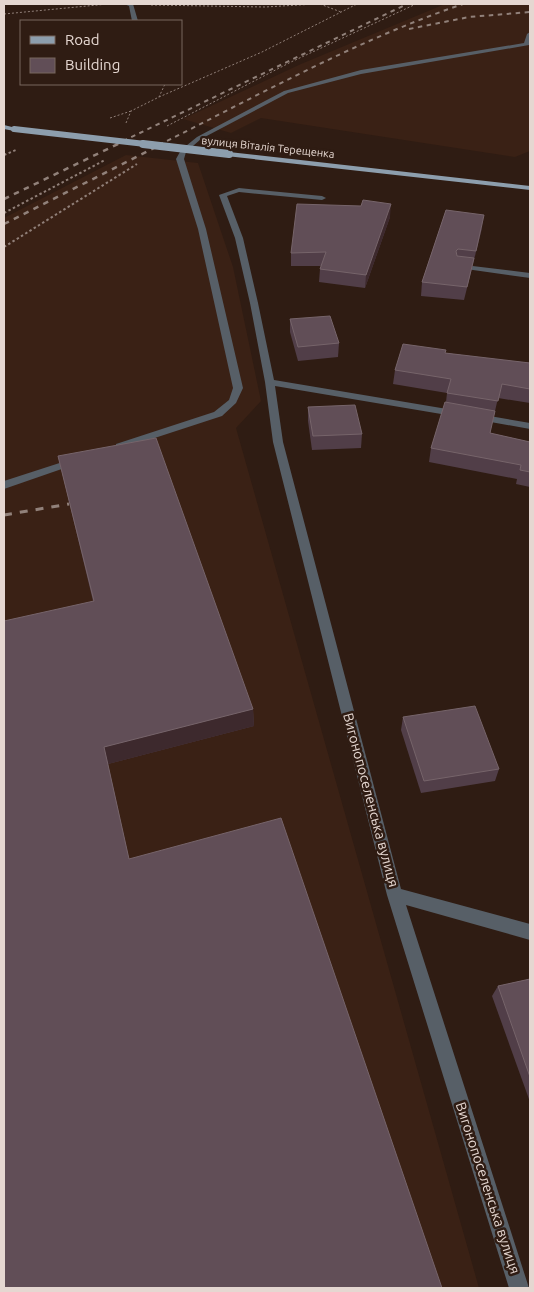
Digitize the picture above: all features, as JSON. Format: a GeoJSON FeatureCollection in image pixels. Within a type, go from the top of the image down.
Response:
{"type":"FeatureCollection","features":[{"type":"Feature","properties":{"kind":"main road","name":"вулиця Віталія Терещенка"},"geometry":{"type":"LineString","coordinates":[[4,127],[530,188]]}},
{"type":"Feature","properties":{"kind":"street"},"geometry":{"type":"LineString","coordinates":[[128,4],[131,5],[135,20]]}},
{"type":"Feature","properties":{"kind":"street"},"geometry":{"type":"LineString","coordinates":[[110,450],[218,414],[233,401],[238,388],[202,228],[180,159],[183,151],[199,138],[286,92],[361,72],[527,44],[530,34]]}},
{"type":"Feature","properties":{"kind":"street","name":"Вигонопоселенська вулиця"},"geometry":{"type":"LineString","coordinates":[[322,198],[239,190],[223,195],[239,238],[254,303],[270,382],[278,442],[395,895],[519,1288]]}},
{"type":"Feature","properties":{"kind":"street"},"geometry":{"type":"LineString","coordinates":[[459,266],[530,276]]}},
{"type":"Feature","properties":{"kind":"street"},"geometry":{"type":"LineString","coordinates":[[270,382],[530,426]]}},
{"type":"Feature","properties":{"kind":"street"},"geometry":{"type":"LineString","coordinates":[[4,485],[83,459]]}},
{"type":"Feature","properties":{"kind":"street"},"geometry":{"type":"LineString","coordinates":[[395,895],[530,932]]}},
{"type":"Feature","properties":{"kind":"path"},"geometry":{"type":"LineString","coordinates":[[265,7],[316,4]]}},
{"type":"Feature","properties":{"kind":"path"},"geometry":{"type":"LineString","coordinates":[[320,4],[342,13]]}},
{"type":"Feature","properties":{"kind":"path"},"geometry":{"type":"LineString","coordinates":[[124,129],[130,111],[262,52],[357,4]]}},
{"type":"Feature","properties":{"kind":"path"},"geometry":{"type":"LineString","coordinates":[[165,127],[290,62],[416,4]]}},
{"type":"Feature","properties":{"kind":"path"},"geometry":{"type":"LineString","coordinates":[[159,97],[165,85]]}},
{"type":"Feature","properties":{"kind":"path"},"geometry":{"type":"LineString","coordinates":[[4,213],[108,159]]}},
{"type":"Feature","properties":{"kind":"shaded area"},"geometry":{"type":"Polygon","coordinates":[[[445,4],[530,4],[530,151],[515,157],[261,118],[231,133],[183,119],[301,64],[445,4]]]}},
{"type":"Feature","properties":{"kind":"shaded area"},"geometry":{"type":"Polygon","coordinates":[[[126,155],[198,163],[233,267],[261,401],[236,428],[479,1288],[4,1288],[4,218],[126,155]]]}},
{"type":"Feature","properties":{"kind":"building"},"geometry":{"type":"Polygon","coordinates":[[[363,200],[391,204],[366,275],[320,269],[326,252],[291,253],[297,204],[361,206],[363,200]]]}},
{"type":"Feature","properties":{"kind":"building"},"geometry":{"type":"Polygon","coordinates":[[[446,210],[484,215],[476,251],[458,249],[456,251],[457,256],[474,258],[467,287],[422,282],[446,210]]]}},
{"type":"Feature","properties":{"kind":"building"},"geometry":{"type":"Polygon","coordinates":[[[330,316],[339,343],[298,347],[290,319],[330,316]]]}},
{"type":"Feature","properties":{"kind":"building"},"geometry":{"type":"Polygon","coordinates":[[[403,344],[446,350],[445,353],[530,363],[530,389],[502,384],[498,401],[447,393],[451,379],[395,370],[403,344]]]}},
{"type":"Feature","properties":{"kind":"building"},"geometry":{"type":"Polygon","coordinates":[[[445,402],[495,411],[490,433],[530,442],[530,472],[520,470],[521,465],[431,448],[445,402]]]}},
{"type":"Feature","properties":{"kind":"building"},"geometry":{"type":"Polygon","coordinates":[[[355,405],[362,434],[313,436],[308,407],[355,405]]]}},
{"type":"Feature","properties":{"kind":"building"},"geometry":{"type":"Polygon","coordinates":[[[156,438],[253,709],[104,747],[129,859],[281,818],[442,1288],[4,1288],[4,621],[94,601],[58,456],[156,438]]]}},
{"type":"Feature","properties":{"kind":"building"},"geometry":{"type":"Polygon","coordinates":[[[475,706],[499,769],[424,781],[403,717],[475,706]]]}},
{"type":"Feature","properties":{"kind":"building"},"geometry":{"type":"Polygon","coordinates":[[[530,979],[530,1077],[498,986],[530,979]]]}},
{"type":"Feature","properties":{"kind":"railway"},"geometry":{"type":"LineString","coordinates":[[115,145],[407,4]]}},
{"type":"Feature","properties":{"kind":"railway"},"geometry":{"type":"LineString","coordinates":[[159,145],[347,51],[424,18],[463,4]]}},
{"type":"Feature","properties":{"kind":"railway"},"geometry":{"type":"LineString","coordinates":[[409,29],[469,17],[530,12]]}},
{"type":"Feature","properties":{"kind":"railway"},"geometry":{"type":"LineString","coordinates":[[4,199],[118,144]]}},
{"type":"Feature","properties":{"kind":"railway"},"geometry":{"type":"LineString","coordinates":[[4,224],[162,144]]}},
{"type":"Feature","properties":{"kind":"railway"},"geometry":{"type":"LineString","coordinates":[[4,515],[69,504]]}}]}
